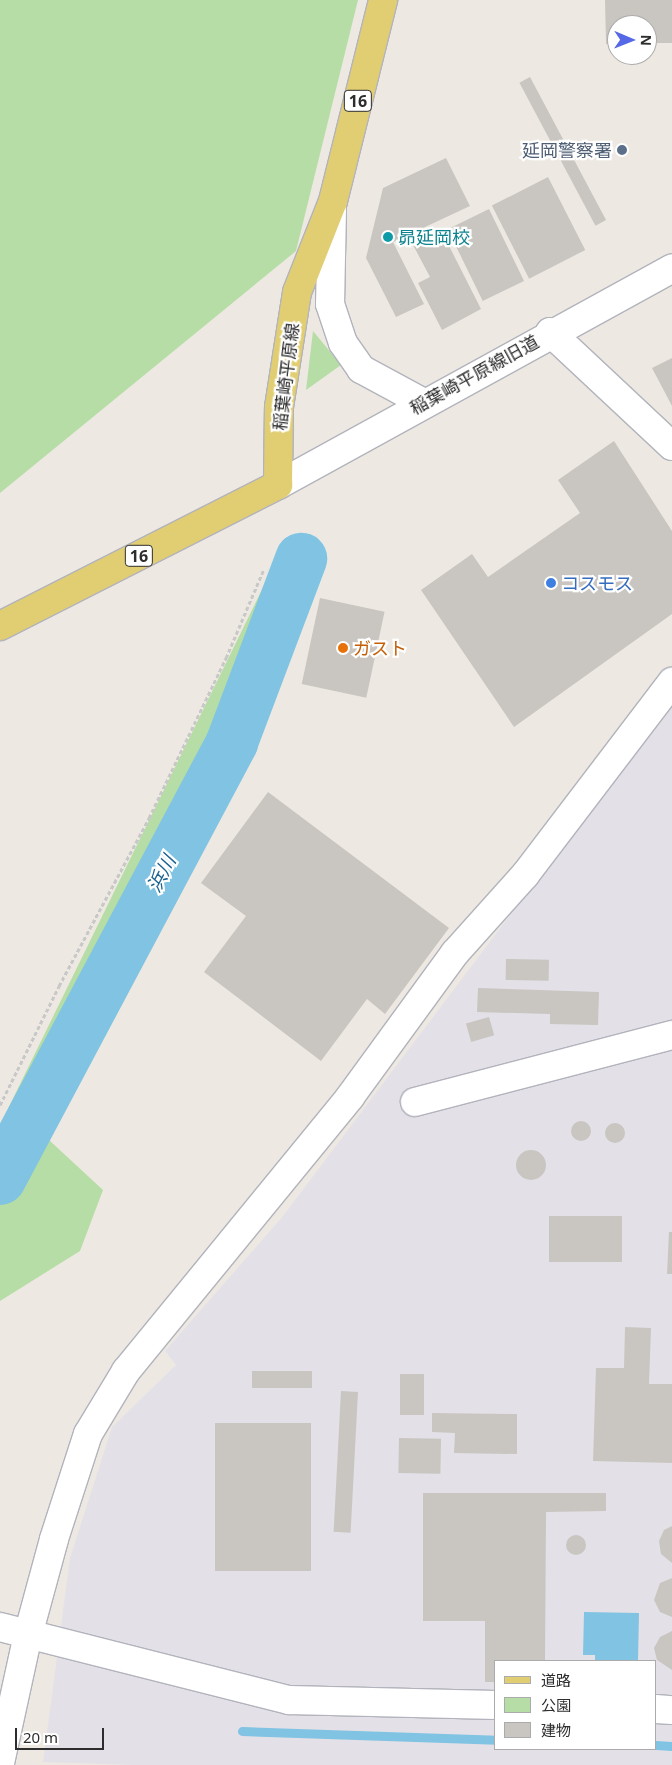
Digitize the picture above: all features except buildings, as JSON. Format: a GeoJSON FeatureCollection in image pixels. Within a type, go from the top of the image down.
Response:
{"type":"FeatureCollection","features":[{"type":"Feature","properties":{"kind":"main road","name":"稲葉崎平原線"},"geometry":{"type":"LineString","coordinates":[[278,485],[279,407],[297,292],[333,201],[383,0]]}},
{"type":"Feature","properties":{"kind":"main road","name":"16"},"geometry":{"type":"LineString","coordinates":[[0,626],[278,485]]}},
{"type":"Feature","properties":{"kind":"street"},"geometry":{"type":"LineString","coordinates":[[333,201],[329,261],[330,304],[343,343],[361,369],[424,403]]}},
{"type":"Feature","properties":{"kind":"street","name":"稲葉崎平原線旧道"},"geometry":{"type":"LineString","coordinates":[[278,485],[550,332],[672,268]]}},
{"type":"Feature","properties":{"kind":"street"},"geometry":{"type":"LineString","coordinates":[[550,332],[672,446]]}},
{"type":"Feature","properties":{"kind":"street"},"geometry":{"type":"LineString","coordinates":[[0,1763],[28,1635],[54,1539],[88,1434],[126,1371],[350,1097],[455,953],[525,875],[672,682]]}},
{"type":"Feature","properties":{"kind":"street"},"geometry":{"type":"LineString","coordinates":[[415,1102],[672,1035]]}},
{"type":"Feature","properties":{"kind":"street"},"geometry":{"type":"LineString","coordinates":[[0,1627],[289,1700],[494,1705]]}},
{"type":"Feature","properties":{"kind":"street"},"geometry":{"type":"LineString","coordinates":[[657,1709],[672,1710]]}},
{"type":"Feature","properties":{"kind":"path"},"geometry":{"type":"LineString","coordinates":[[0,1105],[59,986],[149,818],[226,658],[264,569]]}},
{"type":"Feature","properties":{"kind":"shaded area"},"geometry":{"type":"Polygon","coordinates":[[[672,700],[672,1765],[132,1765],[43,1762],[70,1558],[112,1427],[176,1365],[165,1351],[283,1216],[672,700]]]}},
{"type":"Feature","properties":{"kind":"green space"},"geometry":{"type":"Polygon","coordinates":[[[0,0],[358,0],[296,251],[0,493],[0,0]]]}},
{"type":"Feature","properties":{"kind":"green space"},"geometry":{"type":"Polygon","coordinates":[[[313,331],[341,365],[306,390],[313,331]]]}},
{"type":"Feature","properties":{"kind":"green space"},"geometry":{"type":"Polygon","coordinates":[[[293,564],[262,683],[49,1140],[103,1190],[80,1251],[0,1301],[0,1125],[272,569],[293,564]]]}},
{"type":"Feature","properties":{"kind":"water"},"geometry":{"type":"Polygon","coordinates":[[[584,1612],[639,1613],[638,1660],[595,1660],[595,1655],[583,1655],[584,1612]]]}},
{"type":"Feature","properties":{"kind":"waterway","name":"浜川"},"geometry":{"type":"LineString","coordinates":[[0,1179],[232,742],[301,559]]}},
{"type":"Feature","properties":{"kind":"waterway"},"geometry":{"type":"LineString","coordinates":[[242,1731],[494,1740]]}},
{"type":"Feature","properties":{"kind":"waterway"},"geometry":{"type":"LineString","coordinates":[[657,1745],[672,1746]]}},
{"type":"Feature","properties":{"kind":"place","name":"延岡警察署"},"geometry":{"type":"Point","coordinates":[622,150]}},
{"type":"Feature","properties":{"kind":"place","name":"昴延岡校"},"geometry":{"type":"Point","coordinates":[388,237]}},
{"type":"Feature","properties":{"kind":"place","name":"コスモス"},"geometry":{"type":"Point","coordinates":[551,583]}},
{"type":"Feature","properties":{"kind":"place","name":"ガスト"},"geometry":{"type":"Point","coordinates":[343,648]}}]}
